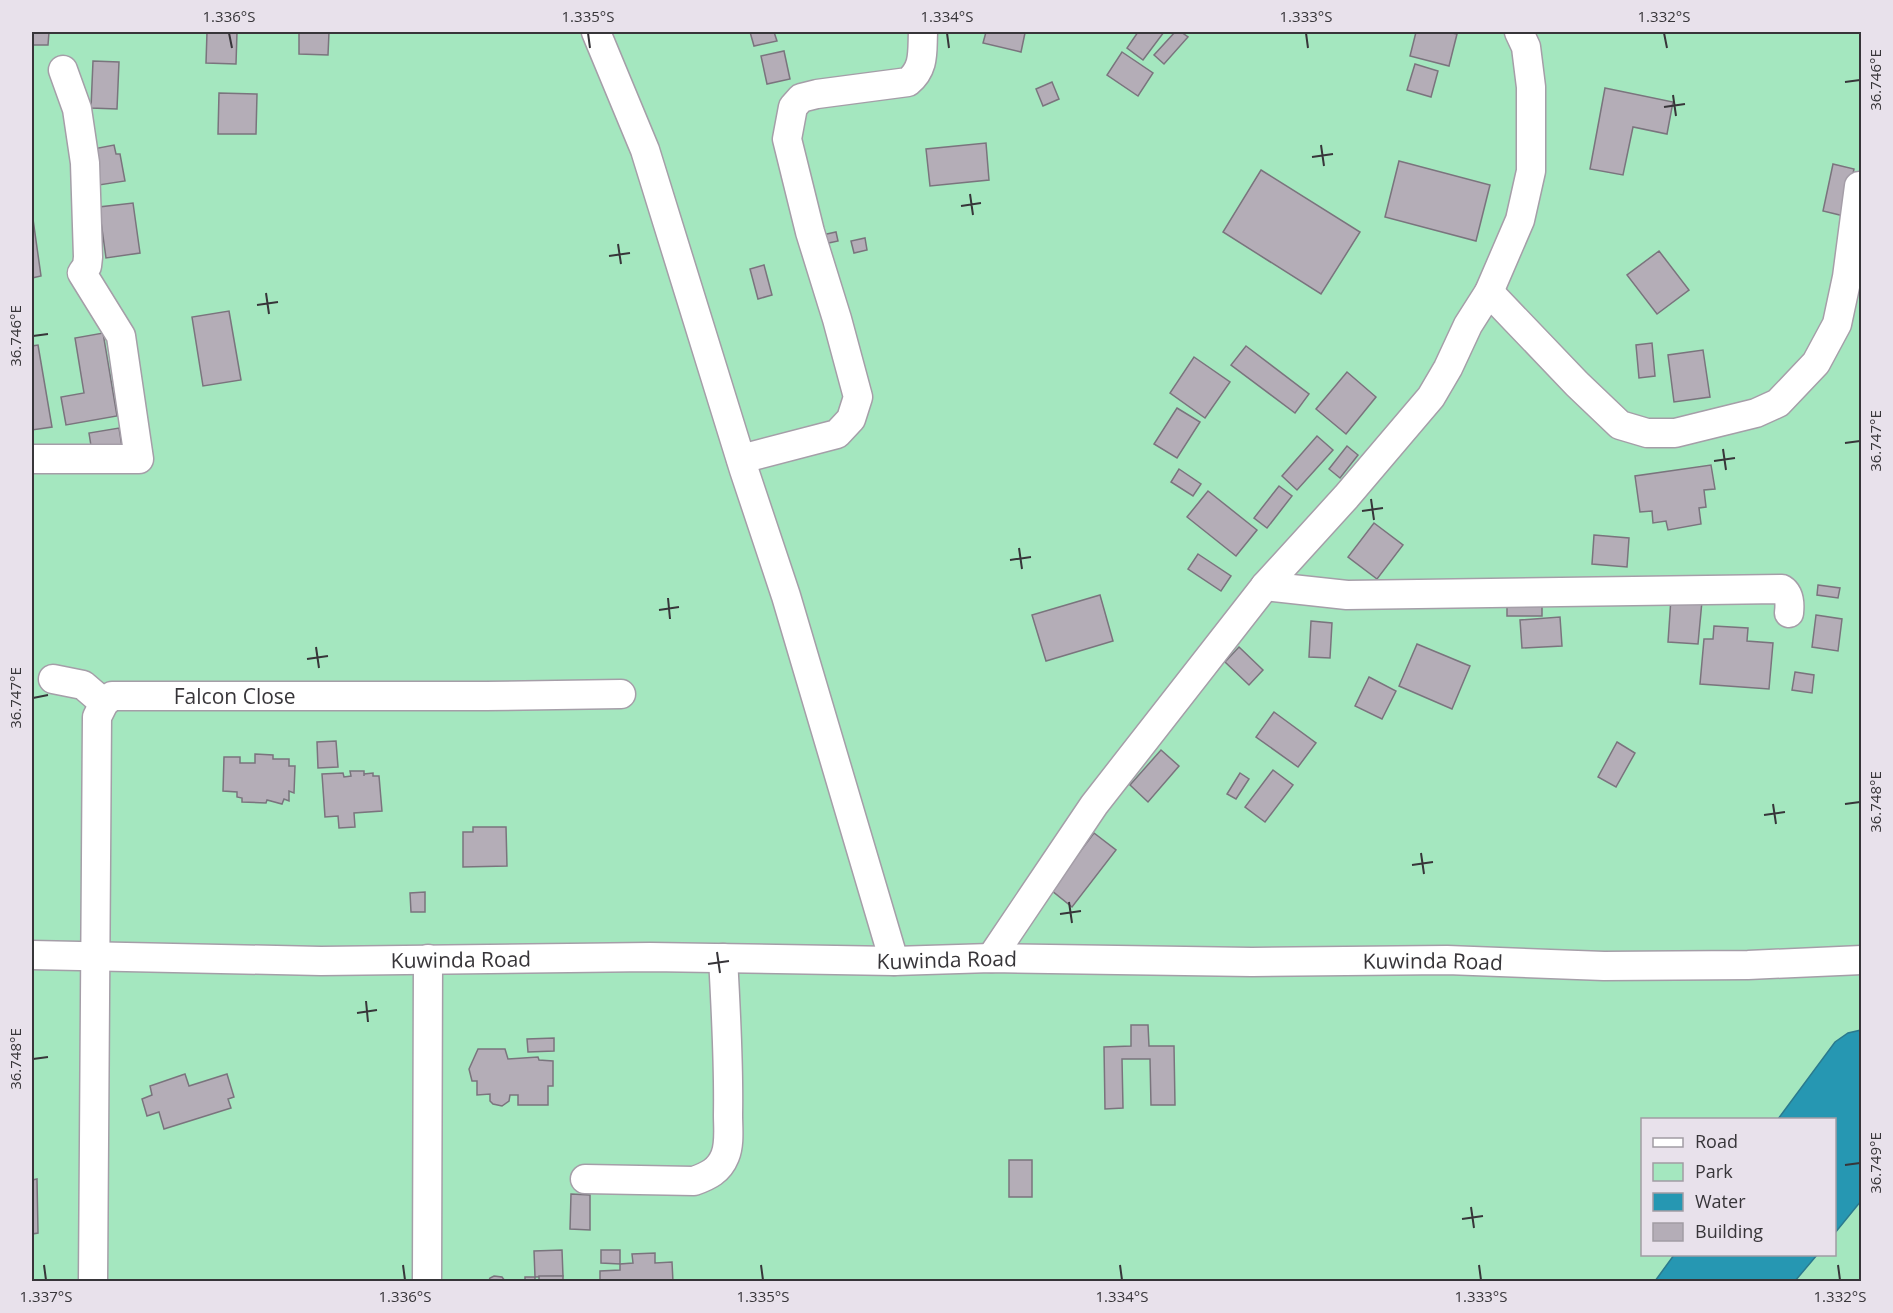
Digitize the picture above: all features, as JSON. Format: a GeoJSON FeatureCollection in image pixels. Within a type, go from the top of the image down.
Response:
{"type":"FeatureCollection","features":[{"type":"Feature","properties":{"kind":"street"},"geometry":{"type":"LineString","coordinates":[[596,32],[645,150],[786,596],[894,962]]}},
{"type":"Feature","properties":{"kind":"street"},"geometry":{"type":"LineString","coordinates":[[741,459],[837,434],[851,419],[858,397],[810,232],[788,139],[793,107],[801,98],[817,94],[908,82],[917,75],[921,65],[924,32]]}},
{"type":"Feature","properties":{"kind":"street"},"geometry":{"type":"LineString","coordinates":[[991,958],[1094,805],[1265,586],[1346,497],[1431,397],[1448,368],[1468,325],[1489,292],[1520,220],[1531,171],[1531,87],[1526,47],[1519,32]]}},
{"type":"Feature","properties":{"kind":"street"},"geometry":{"type":"LineString","coordinates":[[32,459],[139,459],[121,336],[82,273],[87,266],[88,257],[85,163],[77,109],[63,70]]}},
{"type":"Feature","properties":{"kind":"street"},"geometry":{"type":"LineString","coordinates":[[1489,292],[1577,384],[1620,425],[1647,433],[1675,433],[1746,416],[1778,403],[1816,363],[1837,324],[1847,277],[1859,186]]}},
{"type":"Feature","properties":{"kind":"street"},"geometry":{"type":"LineString","coordinates":[[1265,586],[1347,595],[1782,589],[1786,591],[1788,597],[1789,613]]}},
{"type":"Feature","properties":{"kind":"street"},"geometry":{"type":"LineString","coordinates":[[53,679],[83,685],[104,703],[97,717],[93,1281]]}},
{"type":"Feature","properties":{"kind":"street","name":"Falcon Close"},"geometry":{"type":"LineString","coordinates":[[104,703],[112,696],[621,694]]}},
{"type":"Feature","properties":{"kind":"street","name":"Kuwinda Road"},"geometry":{"type":"LineString","coordinates":[[32,955],[321,961],[723,958],[894,962],[991,958],[1252,962],[1447,960],[1604,966],[1748,965],[1862,960]]}},
{"type":"Feature","properties":{"kind":"street"},"geometry":{"type":"LineString","coordinates":[[585,1179],[694,1181],[718,1169],[726,1155],[728,1117],[729,1070],[723,958]]}},
{"type":"Feature","properties":{"kind":"street"},"geometry":{"type":"LineString","coordinates":[[426,1281],[428,959]]}},
{"type":"Feature","properties":{"kind":"green space"},"geometry":{"type":"Polygon","coordinates":[[[32,32],[1861,32],[1861,1281],[32,1281],[32,32]]]}},
{"type":"Feature","properties":{"kind":"water"},"geometry":{"type":"Polygon","coordinates":[[[1861,1030],[1861,1201],[1836,1232],[1836,1118],[1779,1118],[1835,1042],[1848,1033],[1861,1030]]]}},
{"type":"Feature","properties":{"kind":"water"},"geometry":{"type":"Polygon","coordinates":[[[1673,1256],[1816,1256],[1795,1281],[1655,1281],[1673,1256]]]}},
{"type":"Feature","properties":{"kind":"building"},"geometry":{"type":"Polygon","coordinates":[[[32,32],[49,32],[48,45],[32,45],[32,32]]]}},
{"type":"Feature","properties":{"kind":"building"},"geometry":{"type":"Polygon","coordinates":[[[207,32],[237,32],[236,64],[206,63],[207,32]]]}},
{"type":"Feature","properties":{"kind":"building"},"geometry":{"type":"Polygon","coordinates":[[[299,32],[329,32],[328,55],[299,54],[299,32]]]}},
{"type":"Feature","properties":{"kind":"building"},"geometry":{"type":"Polygon","coordinates":[[[750,32],[774,32],[777,41],[754,46],[750,32]]]}},
{"type":"Feature","properties":{"kind":"building"},"geometry":{"type":"Polygon","coordinates":[[[986,32],[1025,33],[1021,52],[983,43],[986,32]]]}},
{"type":"Feature","properties":{"kind":"building"},"geometry":{"type":"Polygon","coordinates":[[[1138,32],[1164,32],[1143,60],[1127,48],[1138,32]]]}},
{"type":"Feature","properties":{"kind":"building"},"geometry":{"type":"Polygon","coordinates":[[[1175,32],[1181,32],[1188,37],[1164,64],[1154,55],[1175,32]]]}},
{"type":"Feature","properties":{"kind":"building"},"geometry":{"type":"Polygon","coordinates":[[[1416,32],[1457,34],[1449,66],[1410,56],[1416,32]]]}},
{"type":"Feature","properties":{"kind":"building"},"geometry":{"type":"Polygon","coordinates":[[[784,51],[790,79],[767,84],[761,56],[784,51]]]}},
{"type":"Feature","properties":{"kind":"building"},"geometry":{"type":"Polygon","coordinates":[[[1122,52],[1153,73],[1138,96],[1107,75],[1122,52]]]}},
{"type":"Feature","properties":{"kind":"building"},"geometry":{"type":"Polygon","coordinates":[[[93,61],[119,62],[117,109],[91,108],[93,61]]]}},
{"type":"Feature","properties":{"kind":"building"},"geometry":{"type":"Polygon","coordinates":[[[1415,64],[1438,71],[1431,97],[1407,90],[1415,64]]]}},
{"type":"Feature","properties":{"kind":"building"},"geometry":{"type":"Polygon","coordinates":[[[1052,82],[1059,99],[1043,106],[1036,89],[1052,82]]]}},
{"type":"Feature","properties":{"kind":"building"},"geometry":{"type":"Polygon","coordinates":[[[1605,88],[1673,102],[1667,134],[1633,127],[1623,175],[1590,169],[1605,88]]]}},
{"type":"Feature","properties":{"kind":"building"},"geometry":{"type":"Polygon","coordinates":[[[219,93],[257,94],[256,134],[218,134],[219,93]]]}},
{"type":"Feature","properties":{"kind":"building"},"geometry":{"type":"Polygon","coordinates":[[[986,143],[989,180],[930,186],[926,149],[986,143]]]}},
{"type":"Feature","properties":{"kind":"building"},"geometry":{"type":"Polygon","coordinates":[[[114,145],[116,154],[120,154],[125,181],[99,185],[93,149],[114,145]]]}},
{"type":"Feature","properties":{"kind":"building"},"geometry":{"type":"Polygon","coordinates":[[[1399,161],[1490,185],[1476,241],[1385,217],[1399,161]]]}},
{"type":"Feature","properties":{"kind":"building"},"geometry":{"type":"Polygon","coordinates":[[[1833,164],[1854,169],[1844,216],[1823,211],[1833,164]]]}},
{"type":"Feature","properties":{"kind":"building"},"geometry":{"type":"Polygon","coordinates":[[[1261,170],[1360,232],[1321,294],[1223,232],[1261,170]]]}},
{"type":"Feature","properties":{"kind":"building"},"geometry":{"type":"Polygon","coordinates":[[[133,203],[140,253],[106,258],[99,207],[133,203]]]}},
{"type":"Feature","properties":{"kind":"building"},"geometry":{"type":"Polygon","coordinates":[[[32,212],[41,276],[32,278],[32,212]]]}},
{"type":"Feature","properties":{"kind":"building"},"geometry":{"type":"Polygon","coordinates":[[[836,232],[838,241],[824,244],[822,235],[836,232]]]}},
{"type":"Feature","properties":{"kind":"building"},"geometry":{"type":"Polygon","coordinates":[[[865,238],[867,250],[854,253],[851,241],[865,238]]]}},
{"type":"Feature","properties":{"kind":"building"},"geometry":{"type":"Polygon","coordinates":[[[1659,251],[1689,290],[1657,314],[1627,275],[1659,251]]]}},
{"type":"Feature","properties":{"kind":"building"},"geometry":{"type":"Polygon","coordinates":[[[764,265],[772,295],[758,299],[750,269],[764,265]]]}},
{"type":"Feature","properties":{"kind":"building"},"geometry":{"type":"Polygon","coordinates":[[[229,311],[241,380],[203,386],[192,317],[229,311]]]}},
{"type":"Feature","properties":{"kind":"building"},"geometry":{"type":"Polygon","coordinates":[[[103,333],[117,416],[66,425],[61,397],[84,393],[75,338],[103,333]]]}},
{"type":"Feature","properties":{"kind":"building"},"geometry":{"type":"Polygon","coordinates":[[[1652,343],[1655,376],[1639,378],[1636,345],[1652,343]]]}},
{"type":"Feature","properties":{"kind":"building"},"geometry":{"type":"Polygon","coordinates":[[[38,345],[52,427],[32,430],[32,346],[38,345]]]}},
{"type":"Feature","properties":{"kind":"building"},"geometry":{"type":"Polygon","coordinates":[[[1246,346],[1309,394],[1295,413],[1231,365],[1246,346]]]}},
{"type":"Feature","properties":{"kind":"building"},"geometry":{"type":"Polygon","coordinates":[[[1703,350],[1710,397],[1674,402],[1668,355],[1703,350]]]}},
{"type":"Feature","properties":{"kind":"building"},"geometry":{"type":"Polygon","coordinates":[[[1194,357],[1230,382],[1205,418],[1170,393],[1194,357]]]}},
{"type":"Feature","properties":{"kind":"building"},"geometry":{"type":"Polygon","coordinates":[[[1347,372],[1376,397],[1346,434],[1316,409],[1347,372]]]}},
{"type":"Feature","properties":{"kind":"building"},"geometry":{"type":"Polygon","coordinates":[[[1177,408],[1200,422],[1177,458],[1154,444],[1177,408]]]}},
{"type":"Feature","properties":{"kind":"building"},"geometry":{"type":"Polygon","coordinates":[[[119,428],[122,447],[92,452],[89,433],[119,428]]]}},
{"type":"Feature","properties":{"kind":"building"},"geometry":{"type":"Polygon","coordinates":[[[1317,436],[1333,450],[1297,490],[1282,476],[1317,436]]]}},
{"type":"Feature","properties":{"kind":"building"},"geometry":{"type":"Polygon","coordinates":[[[1347,446],[1358,455],[1340,478],[1329,469],[1347,446]]]}},
{"type":"Feature","properties":{"kind":"building"},"geometry":{"type":"Polygon","coordinates":[[[1711,465],[1715,489],[1704,490],[1706,507],[1699,508],[1701,524],[1668,530],[1666,521],[1653,523],[1652,511],[1640,512],[1635,476],[1711,465]]]}},
{"type":"Feature","properties":{"kind":"building"},"geometry":{"type":"Polygon","coordinates":[[[1179,469],[1201,484],[1193,496],[1171,482],[1179,469]]]}},
{"type":"Feature","properties":{"kind":"building"},"geometry":{"type":"Polygon","coordinates":[[[1279,486],[1292,496],[1267,528],[1254,518],[1279,486]]]}},
{"type":"Feature","properties":{"kind":"building"},"geometry":{"type":"Polygon","coordinates":[[[1208,491],[1257,530],[1236,556],[1187,517],[1208,491]]]}},
{"type":"Feature","properties":{"kind":"building"},"geometry":{"type":"Polygon","coordinates":[[[1374,523],[1403,545],[1377,579],[1348,557],[1374,523]]]}},
{"type":"Feature","properties":{"kind":"building"},"geometry":{"type":"Polygon","coordinates":[[[1594,535],[1629,538],[1627,567],[1592,564],[1594,535]]]}},
{"type":"Feature","properties":{"kind":"building"},"geometry":{"type":"Polygon","coordinates":[[[1198,554],[1231,576],[1221,591],[1188,569],[1198,554]]]}},
{"type":"Feature","properties":{"kind":"building"},"geometry":{"type":"Polygon","coordinates":[[[1818,585],[1840,588],[1838,598],[1817,595],[1818,585]]]}},
{"type":"Feature","properties":{"kind":"building"},"geometry":{"type":"Polygon","coordinates":[[[1100,595],[1113,641],[1046,661],[1032,615],[1100,595]]]}},
{"type":"Feature","properties":{"kind":"building"},"geometry":{"type":"Polygon","coordinates":[[[1671,598],[1702,601],[1698,644],[1668,642],[1671,598]]]}},
{"type":"Feature","properties":{"kind":"building"},"geometry":{"type":"Polygon","coordinates":[[[1507,604],[1542,604],[1542,616],[1507,616],[1507,604]]]}},
{"type":"Feature","properties":{"kind":"building"},"geometry":{"type":"Polygon","coordinates":[[[1816,615],[1842,619],[1838,651],[1812,647],[1816,615]]]}},
{"type":"Feature","properties":{"kind":"building"},"geometry":{"type":"Polygon","coordinates":[[[1560,617],[1562,646],[1522,648],[1520,620],[1560,617]]]}},
{"type":"Feature","properties":{"kind":"building"},"geometry":{"type":"Polygon","coordinates":[[[1311,621],[1332,623],[1330,658],[1309,657],[1311,621]]]}},
{"type":"Feature","properties":{"kind":"building"},"geometry":{"type":"Polygon","coordinates":[[[1714,626],[1748,628],[1747,641],[1773,643],[1769,689],[1700,684],[1704,639],[1713,639],[1714,626]]]}},
{"type":"Feature","properties":{"kind":"building"},"geometry":{"type":"Polygon","coordinates":[[[1417,644],[1470,666],[1452,709],[1399,686],[1417,644]]]}},
{"type":"Feature","properties":{"kind":"building"},"geometry":{"type":"Polygon","coordinates":[[[1239,647],[1263,670],[1249,685],[1225,662],[1239,647]]]}},
{"type":"Feature","properties":{"kind":"building"},"geometry":{"type":"Polygon","coordinates":[[[1795,672],[1814,675],[1812,693],[1792,690],[1795,672]]]}},
{"type":"Feature","properties":{"kind":"building"},"geometry":{"type":"Polygon","coordinates":[[[1369,677],[1396,691],[1382,719],[1355,706],[1369,677]]]}},
{"type":"Feature","properties":{"kind":"building"},"geometry":{"type":"Polygon","coordinates":[[[1274,712],[1316,743],[1298,767],[1256,737],[1274,712]]]}},
{"type":"Feature","properties":{"kind":"building"},"geometry":{"type":"Polygon","coordinates":[[[336,741],[338,767],[318,768],[317,742],[336,741]]]}},
{"type":"Feature","properties":{"kind":"building"},"geometry":{"type":"Polygon","coordinates":[[[1617,742],[1635,753],[1616,787],[1598,777],[1617,742]]]}},
{"type":"Feature","properties":{"kind":"building"},"geometry":{"type":"Polygon","coordinates":[[[1161,750],[1179,766],[1148,802],[1130,785],[1161,750]]]}},
{"type":"Feature","properties":{"kind":"building"},"geometry":{"type":"Polygon","coordinates":[[[255,754],[273,755],[273,759],[289,759],[289,766],[295,766],[294,793],[289,791],[289,801],[284,799],[282,804],[267,800],[266,803],[242,802],[242,798],[237,797],[237,792],[223,791],[224,757],[240,757],[240,763],[255,763],[255,754]]]}},
{"type":"Feature","properties":{"kind":"building"},"geometry":{"type":"Polygon","coordinates":[[[1273,770],[1293,785],[1265,822],[1245,807],[1273,770]]]}},
{"type":"Feature","properties":{"kind":"building"},"geometry":{"type":"Polygon","coordinates":[[[350,771],[364,771],[364,774],[373,773],[373,776],[379,776],[382,811],[354,813],[355,827],[339,828],[338,816],[325,817],[322,774],[343,773],[344,777],[351,776],[350,771]]]}},
{"type":"Feature","properties":{"kind":"building"},"geometry":{"type":"Polygon","coordinates":[[[1240,773],[1249,779],[1236,799],[1227,794],[1240,773]]]}},
{"type":"Feature","properties":{"kind":"building"},"geometry":{"type":"Polygon","coordinates":[[[473,827],[506,827],[507,866],[463,867],[463,832],[473,832],[473,827]]]}},
{"type":"Feature","properties":{"kind":"building"},"geometry":{"type":"Polygon","coordinates":[[[1094,833],[1116,850],[1072,907],[1051,890],[1094,833]]]}},
{"type":"Feature","properties":{"kind":"building"},"geometry":{"type":"Polygon","coordinates":[[[425,892],[425,912],[411,912],[410,893],[425,892]]]}},
{"type":"Feature","properties":{"kind":"building"},"geometry":{"type":"Polygon","coordinates":[[[1131,1025],[1148,1025],[1149,1046],[1174,1046],[1175,1105],[1151,1105],[1150,1059],[1122,1059],[1123,1108],[1105,1109],[1104,1047],[1131,1046],[1131,1025]]]}},
{"type":"Feature","properties":{"kind":"building"},"geometry":{"type":"Polygon","coordinates":[[[554,1038],[554,1051],[528,1052],[527,1039],[554,1038]]]}},
{"type":"Feature","properties":{"kind":"building"},"geometry":{"type":"Polygon","coordinates":[[[478,1049],[505,1049],[508,1059],[538,1057],[539,1060],[553,1061],[553,1086],[548,1086],[548,1105],[518,1105],[518,1095],[510,1095],[509,1101],[502,1106],[490,1101],[490,1094],[477,1095],[477,1081],[472,1081],[469,1069],[478,1049]]]}},
{"type":"Feature","properties":{"kind":"building"},"geometry":{"type":"Polygon","coordinates":[[[185,1074],[189,1086],[227,1074],[234,1097],[228,1099],[231,1108],[164,1129],[159,1112],[147,1116],[142,1099],[152,1095],[150,1086],[185,1074]]]}},
{"type":"Feature","properties":{"kind":"building"},"geometry":{"type":"Polygon","coordinates":[[[1009,1160],[1032,1160],[1032,1197],[1009,1197],[1009,1160]]]}},
{"type":"Feature","properties":{"kind":"building"},"geometry":{"type":"Polygon","coordinates":[[[37,1179],[38,1233],[32,1234],[32,1180],[37,1179]]]}},
{"type":"Feature","properties":{"kind":"building"},"geometry":{"type":"Polygon","coordinates":[[[571,1194],[590,1195],[590,1230],[570,1229],[571,1194]]]}},
{"type":"Feature","properties":{"kind":"building"},"geometry":{"type":"Polygon","coordinates":[[[562,1250],[563,1276],[535,1277],[534,1251],[562,1250]]]}},
{"type":"Feature","properties":{"kind":"building"},"geometry":{"type":"Polygon","coordinates":[[[601,1250],[620,1250],[620,1264],[601,1263],[601,1250]]]}},
{"type":"Feature","properties":{"kind":"building"},"geometry":{"type":"Polygon","coordinates":[[[655,1253],[655,1263],[672,1262],[673,1282],[600,1282],[600,1271],[620,1270],[620,1264],[633,1263],[632,1254],[655,1253]]]}},
{"type":"Feature","properties":{"kind":"building"},"geometry":{"type":"Polygon","coordinates":[[[494,1276],[502,1277],[505,1281],[525,1281],[525,1277],[535,1277],[535,1282],[488,1282],[494,1276]]]}},
{"type":"Feature","properties":{"kind":"building"},"geometry":{"type":"Polygon","coordinates":[[[539,1276],[563,1276],[563,1282],[539,1282],[539,1276]]]}}]}
